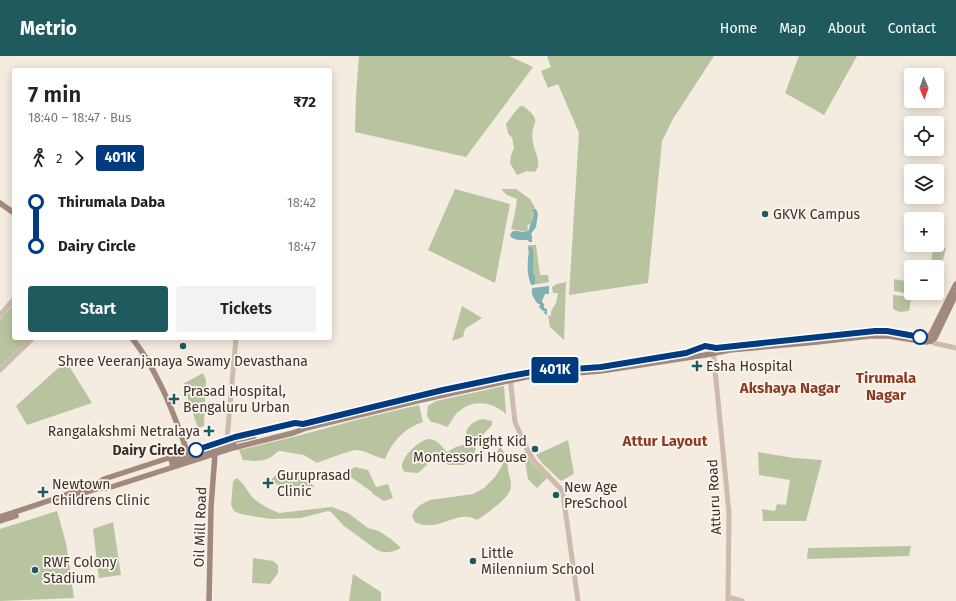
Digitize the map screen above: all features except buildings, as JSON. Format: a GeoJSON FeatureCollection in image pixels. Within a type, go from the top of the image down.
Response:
{"type":"FeatureCollection","features":[{"type":"Feature","properties":{"kind":"main road"},"geometry":{"type":"LineString","coordinates":[[0,203],[12,212]]}},
{"type":"Feature","properties":{"kind":"main road"},"geometry":{"type":"LineString","coordinates":[[929,339],[956,284]]}},
{"type":"Feature","properties":{"kind":"main road"},"geometry":{"type":"LineString","coordinates":[[0,517],[232,443],[443,390],[510,378],[608,370],[714,351],[875,331],[887,331],[929,339],[935,338],[956,294]]}},
{"type":"Feature","properties":{"kind":"main road"},"geometry":{"type":"LineString","coordinates":[[133,340],[149,364],[172,409],[191,462]]}},
{"type":"Feature","properties":{"kind":"main road"},"geometry":{"type":"LineString","coordinates":[[510,378],[532,372],[601,367],[686,353],[705,346],[714,351]]}},
{"type":"Feature","properties":{"kind":"main road"},"geometry":{"type":"LineString","coordinates":[[100,485],[108,488],[191,462],[215,454],[232,443]]}},
{"type":"Feature","properties":{"kind":"main road"},"geometry":{"type":"LineString","coordinates":[[0,521],[100,485],[104,479],[212,444],[232,443]]}},
{"type":"Feature","properties":{"kind":"main road"},"geometry":{"type":"LineString","coordinates":[[212,444],[215,454]]}},
{"type":"Feature","properties":{"kind":"main road","name":"Oil Mill Road"},"geometry":{"type":"LineString","coordinates":[[209,601],[211,507],[215,454]]}},
{"type":"Feature","properties":{"kind":"street"},"geometry":{"type":"LineString","coordinates":[[0,315],[12,301]]}},
{"type":"Feature","properties":{"kind":"street"},"geometry":{"type":"LineString","coordinates":[[929,339],[934,343],[956,348]]}},
{"type":"Feature","properties":{"kind":"street"},"geometry":{"type":"LineString","coordinates":[[0,370],[31,340]]}},
{"type":"Feature","properties":{"kind":"street"},"geometry":{"type":"LineString","coordinates":[[232,443],[232,372],[236,340]]}},
{"type":"Feature","properties":{"kind":"street","name":"Atturu Road"},"geometry":{"type":"LineString","coordinates":[[714,351],[729,507],[728,599]]}},
{"type":"Feature","properties":{"kind":"street"},"geometry":{"type":"LineString","coordinates":[[510,378],[515,422],[527,449],[534,461],[560,488],[563,494],[578,601]]}},
{"type":"Feature","properties":{"kind":"street"},"geometry":{"type":"LineString","coordinates":[[728,599],[742,601]]}},
{"type":"Feature","properties":{"kind":"green space"},"geometry":{"type":"Polygon","coordinates":[[[359,56],[509,56],[533,67],[466,157],[355,132],[359,56]]]}},
{"type":"Feature","properties":{"kind":"green space"},"geometry":{"type":"Polygon","coordinates":[[[547,56],[714,56],[673,119],[662,141],[648,283],[569,295],[579,133],[558,84],[548,88],[541,71],[551,67],[547,56]]]}},
{"type":"Feature","properties":{"kind":"green space"},"geometry":{"type":"Polygon","coordinates":[[[799,56],[857,56],[824,115],[785,93],[799,56]]]}},
{"type":"Feature","properties":{"kind":"green space"},"geometry":{"type":"Polygon","coordinates":[[[520,106],[526,108],[535,119],[532,137],[538,165],[535,172],[527,171],[517,175],[510,163],[514,148],[512,138],[508,133],[506,124],[520,106]]]}},
{"type":"Feature","properties":{"kind":"green space"},"geometry":{"type":"Polygon","coordinates":[[[455,189],[510,204],[495,283],[428,250],[455,189]]]}},
{"type":"Feature","properties":{"kind":"green space"},"geometry":{"type":"Polygon","coordinates":[[[501,189],[516,189],[530,199],[535,208],[531,223],[527,226],[527,232],[511,229],[517,199],[507,195],[501,189]]]}},
{"type":"Feature","properties":{"kind":"green space"},"geometry":{"type":"Polygon","coordinates":[[[528,245],[536,245],[540,275],[548,275],[549,282],[532,285],[528,245]]]}},
{"type":"Feature","properties":{"kind":"green space"},"geometry":{"type":"Polygon","coordinates":[[[944,248],[946,248],[943,260],[931,260],[933,252],[944,252],[944,248]]]}},
{"type":"Feature","properties":{"kind":"green space"},"geometry":{"type":"Polygon","coordinates":[[[894,279],[904,281],[904,293],[894,291],[894,279]]]}},
{"type":"Feature","properties":{"kind":"green space"},"geometry":{"type":"Polygon","coordinates":[[[566,282],[564,340],[550,327],[548,315],[551,316],[558,293],[553,293],[552,287],[566,282]]]}},
{"type":"Feature","properties":{"kind":"green space"},"geometry":{"type":"Polygon","coordinates":[[[893,295],[904,296],[904,300],[911,300],[909,311],[900,312],[893,309],[893,295]]]}},
{"type":"Feature","properties":{"kind":"green space"},"geometry":{"type":"Polygon","coordinates":[[[12,306],[12,340],[28,340],[0,366],[0,319],[12,306]]]}},
{"type":"Feature","properties":{"kind":"green space"},"geometry":{"type":"Polygon","coordinates":[[[462,306],[482,318],[465,329],[463,337],[452,341],[462,306]]]}},
{"type":"Feature","properties":{"kind":"green space"},"geometry":{"type":"Polygon","coordinates":[[[66,361],[92,403],[27,425],[16,406],[66,361]]]}},
{"type":"Feature","properties":{"kind":"green space"},"geometry":{"type":"Polygon","coordinates":[[[203,373],[206,380],[204,426],[198,428],[183,384],[203,373]]]}},
{"type":"Feature","properties":{"kind":"green space"},"geometry":{"type":"Polygon","coordinates":[[[504,386],[506,414],[495,406],[476,403],[469,405],[458,412],[447,427],[431,422],[427,416],[428,406],[436,401],[504,386]]]}},
{"type":"Feature","properties":{"kind":"green space"},"geometry":{"type":"Polygon","coordinates":[[[419,405],[423,422],[410,428],[400,436],[391,446],[385,459],[354,450],[317,463],[304,455],[280,451],[271,457],[260,461],[249,461],[243,460],[239,450],[364,418],[419,405]]]}},
{"type":"Feature","properties":{"kind":"green space"},"geometry":{"type":"Polygon","coordinates":[[[483,419],[492,421],[492,425],[480,440],[474,457],[468,462],[463,465],[448,465],[442,459],[435,458],[418,473],[405,472],[403,470],[402,467],[405,458],[417,445],[430,439],[440,444],[447,452],[466,444],[466,434],[468,428],[478,420],[483,419]]]}},
{"type":"Feature","properties":{"kind":"green space"},"geometry":{"type":"Polygon","coordinates":[[[568,440],[574,474],[561,481],[542,463],[536,455],[568,440]]]}},
{"type":"Feature","properties":{"kind":"green space"},"geometry":{"type":"Polygon","coordinates":[[[500,447],[507,458],[511,485],[506,497],[489,512],[477,520],[470,517],[462,517],[432,525],[424,525],[415,522],[412,516],[414,511],[420,505],[430,500],[473,494],[484,488],[495,477],[502,466],[503,462],[497,452],[500,447]]]}},
{"type":"Feature","properties":{"kind":"green space"},"geometry":{"type":"Polygon","coordinates":[[[522,452],[526,452],[531,462],[547,478],[537,488],[528,479],[522,452]]]}},
{"type":"Feature","properties":{"kind":"green space"},"geometry":{"type":"Polygon","coordinates":[[[758,452],[794,458],[822,460],[806,521],[763,521],[762,509],[775,511],[777,504],[786,505],[790,480],[759,475],[758,452]]]}},
{"type":"Feature","properties":{"kind":"green space"},"geometry":{"type":"Polygon","coordinates":[[[355,467],[368,470],[376,487],[388,484],[393,498],[384,501],[345,473],[355,467]]]}},
{"type":"Feature","properties":{"kind":"green space"},"geometry":{"type":"Polygon","coordinates":[[[291,471],[298,472],[315,487],[284,487],[271,480],[277,474],[291,471]]]}},
{"type":"Feature","properties":{"kind":"green space"},"geometry":{"type":"Polygon","coordinates":[[[236,478],[243,484],[252,497],[261,504],[279,513],[332,507],[348,513],[368,528],[379,531],[401,548],[389,552],[377,550],[344,526],[331,512],[328,511],[301,518],[271,519],[241,514],[234,511],[231,505],[233,482],[236,478]]]}},
{"type":"Feature","properties":{"kind":"green space","name":"RWF Colony Stadium"},"geometry":{"type":"Polygon","coordinates":[[[57,511],[66,543],[74,598],[0,601],[0,529],[57,511]]]}},
{"type":"Feature","properties":{"kind":"green space"},"geometry":{"type":"Polygon","coordinates":[[[113,522],[121,575],[99,578],[93,529],[113,522]]]}},
{"type":"Feature","properties":{"kind":"green space"},"geometry":{"type":"Polygon","coordinates":[[[911,546],[909,556],[807,559],[808,548],[911,546]]]}},
{"type":"Feature","properties":{"kind":"green space"},"geometry":{"type":"Polygon","coordinates":[[[253,558],[273,561],[278,565],[278,573],[270,584],[252,583],[253,558]]]}},
{"type":"Feature","properties":{"kind":"green space"},"geometry":{"type":"Polygon","coordinates":[[[353,574],[381,592],[381,601],[349,601],[353,574]]]}},
{"type":"Feature","properties":{"kind":"water"},"geometry":{"type":"Polygon","coordinates":[[[534,209],[536,209],[538,214],[536,227],[531,234],[532,242],[512,238],[510,236],[513,231],[526,232],[529,230],[534,209]]]}},
{"type":"Feature","properties":{"kind":"water"},"geometry":{"type":"Polygon","coordinates":[[[528,247],[532,247],[533,250],[533,274],[535,276],[535,284],[531,285],[528,269],[528,247]]]}},
{"type":"Feature","properties":{"kind":"water"},"geometry":{"type":"Polygon","coordinates":[[[549,286],[549,294],[545,294],[542,301],[544,308],[547,309],[547,315],[544,313],[545,311],[539,307],[540,304],[538,304],[535,299],[532,289],[549,286]]]}},
{"type":"Feature","properties":{"kind":"bus line","name":"401K"},"geometry":{"type":"LineString","coordinates":[[196,450],[223,440],[295,423],[303,424],[443,390],[532,372],[601,367],[686,353],[705,346],[716,348],[875,331],[887,331],[920,337]]}},
{"type":"Feature","properties":{"kind":"place","name":"GKVK Campus"},"geometry":{"type":"Point","coordinates":[765,214]}},
{"type":"Feature","properties":{"kind":"place","name":"Shree Veeranjanaya Swamy Devasthana"},"geometry":{"type":"Point","coordinates":[183,346]}},
{"type":"Feature","properties":{"kind":"place","name":"Esha Hospital"},"geometry":{"type":"Point","coordinates":[697,366]}},
{"type":"Feature","properties":{"kind":"place","name":"Prasad Hospital, Bengaluru Urban"},"geometry":{"type":"Point","coordinates":[174,399]}},
{"type":"Feature","properties":{"kind":"place","name":"Rangalakshmi Netralaya"},"geometry":{"type":"Point","coordinates":[209,431]}},
{"type":"Feature","properties":{"kind":"place","name":"Bright Kid Montessori House"},"geometry":{"type":"Point","coordinates":[535,449]}},
{"type":"Feature","properties":{"kind":"place","name":"Dairy Circle"},"geometry":{"type":"Point","coordinates":[196,450]}},
{"type":"Feature","properties":{"kind":"place","name":"Guruprasad Clinic"},"geometry":{"type":"Point","coordinates":[268,483]}},
{"type":"Feature","properties":{"kind":"place","name":"Newtown Childrens Clinic"},"geometry":{"type":"Point","coordinates":[43,492]}},
{"type":"Feature","properties":{"kind":"place","name":"New Age PreSchool"},"geometry":{"type":"Point","coordinates":[556,495]}},
{"type":"Feature","properties":{"kind":"place","name":"Little Milennium School"},"geometry":{"type":"Point","coordinates":[473,561]}},
{"type":"Feature","properties":{"kind":"place","name":"RWF Colony Stadium"},"geometry":{"type":"Point","coordinates":[35,570]}},
{"type":"Feature","properties":{"kind":"district","name":"Tirumala Nagar"},"geometry":{"type":"Point","coordinates":[886,386]}},
{"type":"Feature","properties":{"kind":"district","name":"Akshaya Nagar"},"geometry":{"type":"Point","coordinates":[790,388]}},
{"type":"Feature","properties":{"kind":"district","name":"Attur Layout"},"geometry":{"type":"Point","coordinates":[665,441]}}]}
